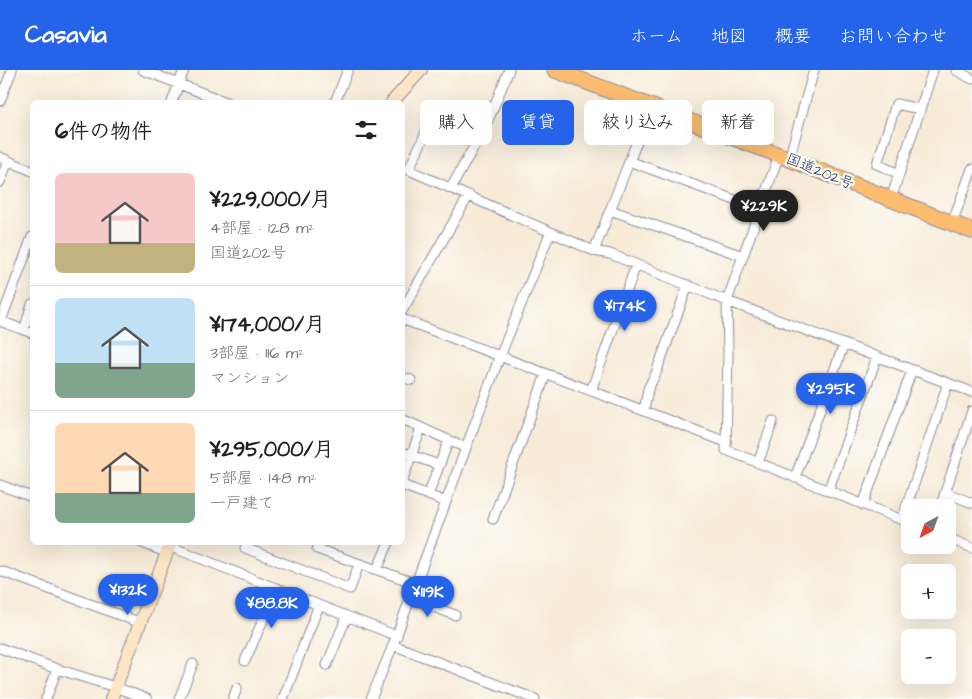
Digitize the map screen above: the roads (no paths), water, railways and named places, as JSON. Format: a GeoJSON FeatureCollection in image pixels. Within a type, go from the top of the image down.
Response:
{"type":"FeatureCollection","features":[{"type":"Feature","properties":{"kind":"highway","name":"国道202号"},"geometry":{"type":"LineString","coordinates":[[555,70],[635,100]]}},
{"type":"Feature","properties":{"kind":"highway","name":"国道202号"},"geometry":{"type":"LineString","coordinates":[[692,122],[972,231]]}},
{"type":"Feature","properties":{"kind":"main road"},"geometry":{"type":"LineString","coordinates":[[394,100],[420,70]]}},
{"type":"Feature","properties":{"kind":"main road"},"geometry":{"type":"LineString","coordinates":[[113,693],[169,547]]}},
{"type":"Feature","properties":{"kind":"street"},"geometry":{"type":"LineString","coordinates":[[0,101],[12,70]]}},
{"type":"Feature","properties":{"kind":"street"},"geometry":{"type":"LineString","coordinates":[[143,70],[220,100]]}},
{"type":"Feature","properties":{"kind":"street"},"geometry":{"type":"LineString","coordinates":[[173,100],[184,70]]}},
{"type":"Feature","properties":{"kind":"street"},"geometry":{"type":"LineString","coordinates":[[336,100],[348,70]]}},
{"type":"Feature","properties":{"kind":"street"},"geometry":{"type":"LineString","coordinates":[[451,188],[487,123],[509,70]]}},
{"type":"Feature","properties":{"kind":"street"},"geometry":{"type":"LineString","coordinates":[[814,70],[784,157],[759,209],[727,301],[726,450],[901,520]]}},
{"type":"Feature","properties":{"kind":"street"},"geometry":{"type":"LineString","coordinates":[[891,199],[933,70]]}},
{"type":"Feature","properties":{"kind":"street"},"geometry":{"type":"LineString","coordinates":[[956,70],[972,79]]}},
{"type":"Feature","properties":{"kind":"street"},"geometry":{"type":"LineString","coordinates":[[899,174],[877,164],[896,104],[920,109]]}},
{"type":"Feature","properties":{"kind":"street"},"geometry":{"type":"LineString","coordinates":[[420,143],[406,168],[594,251],[610,254],[727,301],[972,392]]}},
{"type":"Feature","properties":{"kind":"street"},"geometry":{"type":"LineString","coordinates":[[594,251],[636,145]]}},
{"type":"Feature","properties":{"kind":"street"},"geometry":{"type":"LineString","coordinates":[[0,182],[4,159],[30,170]]}},
{"type":"Feature","properties":{"kind":"street"},"geometry":{"type":"LineString","coordinates":[[629,162],[759,209]]}},
{"type":"Feature","properties":{"kind":"street"},"geometry":{"type":"LineString","coordinates":[[952,223],[972,169]]}},
{"type":"Feature","properties":{"kind":"street"},"geometry":{"type":"LineString","coordinates":[[405,306],[468,196]]}},
{"type":"Feature","properties":{"kind":"street"},"geometry":{"type":"LineString","coordinates":[[610,210],[743,256]]}},
{"type":"Feature","properties":{"kind":"street"},"geometry":{"type":"LineString","coordinates":[[371,699],[395,640],[500,356],[550,233]]}},
{"type":"Feature","properties":{"kind":"street"},"geometry":{"type":"LineString","coordinates":[[30,242],[0,321],[28,332],[30,318]]}},
{"type":"Feature","properties":{"kind":"street"},"geometry":{"type":"LineString","coordinates":[[591,391],[636,265]]}},
{"type":"Feature","properties":{"kind":"street"},"geometry":{"type":"LineString","coordinates":[[644,411],[648,389],[656,373],[688,285]]}},
{"type":"Feature","properties":{"kind":"street"},"geometry":{"type":"LineString","coordinates":[[405,320],[726,442]]}},
{"type":"Feature","properties":{"kind":"street"},"geometry":{"type":"LineString","coordinates":[[795,478],[844,344]]}},
{"type":"Feature","properties":{"kind":"street"},"geometry":{"type":"LineString","coordinates":[[828,491],[877,357]]}},
{"type":"Feature","properties":{"kind":"street"},"geometry":{"type":"LineString","coordinates":[[864,505],[912,370]]}},
{"type":"Feature","properties":{"kind":"street"},"geometry":{"type":"LineString","coordinates":[[493,519],[546,374]]}},
{"type":"Feature","properties":{"kind":"street"},"geometry":{"type":"LineString","coordinates":[[913,499],[948,383]]}},
{"type":"Feature","properties":{"kind":"street"},"geometry":{"type":"LineString","coordinates":[[943,499],[972,411]]}},
{"type":"Feature","properties":{"kind":"street"},"geometry":{"type":"LineString","coordinates":[[405,420],[466,448]]}},
{"type":"Feature","properties":{"kind":"street"},"geometry":{"type":"LineString","coordinates":[[758,463],[774,421]]}},
{"type":"Feature","properties":{"kind":"street"},"geometry":{"type":"LineString","coordinates":[[405,475],[421,428]]}},
{"type":"Feature","properties":{"kind":"street"},"geometry":{"type":"LineString","coordinates":[[428,495],[449,440]]}},
{"type":"Feature","properties":{"kind":"street"},"geometry":{"type":"LineString","coordinates":[[405,453],[439,465]]}},
{"type":"Feature","properties":{"kind":"street"},"geometry":{"type":"LineString","coordinates":[[0,485],[30,496]]}},
{"type":"Feature","properties":{"kind":"street"},"geometry":{"type":"LineString","coordinates":[[405,485],[446,502]]}},
{"type":"Feature","properties":{"kind":"street"},"geometry":{"type":"LineString","coordinates":[[945,492],[972,503]]}},
{"type":"Feature","properties":{"kind":"street"},"geometry":{"type":"LineString","coordinates":[[956,541],[972,548]]}},
{"type":"Feature","properties":{"kind":"street"},"geometry":{"type":"LineString","coordinates":[[246,545],[245,548],[350,589],[359,564]]}},
{"type":"Feature","properties":{"kind":"street"},"geometry":{"type":"LineString","coordinates":[[318,545],[317,549],[415,583]]}},
{"type":"Feature","properties":{"kind":"street"},"geometry":{"type":"LineString","coordinates":[[377,570],[388,545]]}},
{"type":"Feature","properties":{"kind":"street"},"geometry":{"type":"LineString","coordinates":[[169,547],[347,616],[395,640],[535,699]]}},
{"type":"Feature","properties":{"kind":"street"},"geometry":{"type":"LineString","coordinates":[[1,571],[141,623]]}},
{"type":"Feature","properties":{"kind":"street"},"geometry":{"type":"LineString","coordinates":[[245,661],[276,588]]}},
{"type":"Feature","properties":{"kind":"street"},"geometry":{"type":"LineString","coordinates":[[410,598],[455,615]]}},
{"type":"Feature","properties":{"kind":"street"},"geometry":{"type":"LineString","coordinates":[[283,699],[319,605]]}},
{"type":"Feature","properties":{"kind":"street"},"geometry":{"type":"LineString","coordinates":[[327,665],[347,616]]}},
{"type":"Feature","properties":{"kind":"street"},"geometry":{"type":"LineString","coordinates":[[0,648],[57,669],[113,693],[147,699]]}},
{"type":"Feature","properties":{"kind":"street"},"geometry":{"type":"LineString","coordinates":[[179,699],[193,664]]}},
{"type":"Feature","properties":{"kind":"street"},"geometry":{"type":"LineString","coordinates":[[46,699],[57,669]]}},
{"type":"Feature","properties":{"kind":"street"},"geometry":{"type":"LineString","coordinates":[[233,699],[237,688]]}}]}
